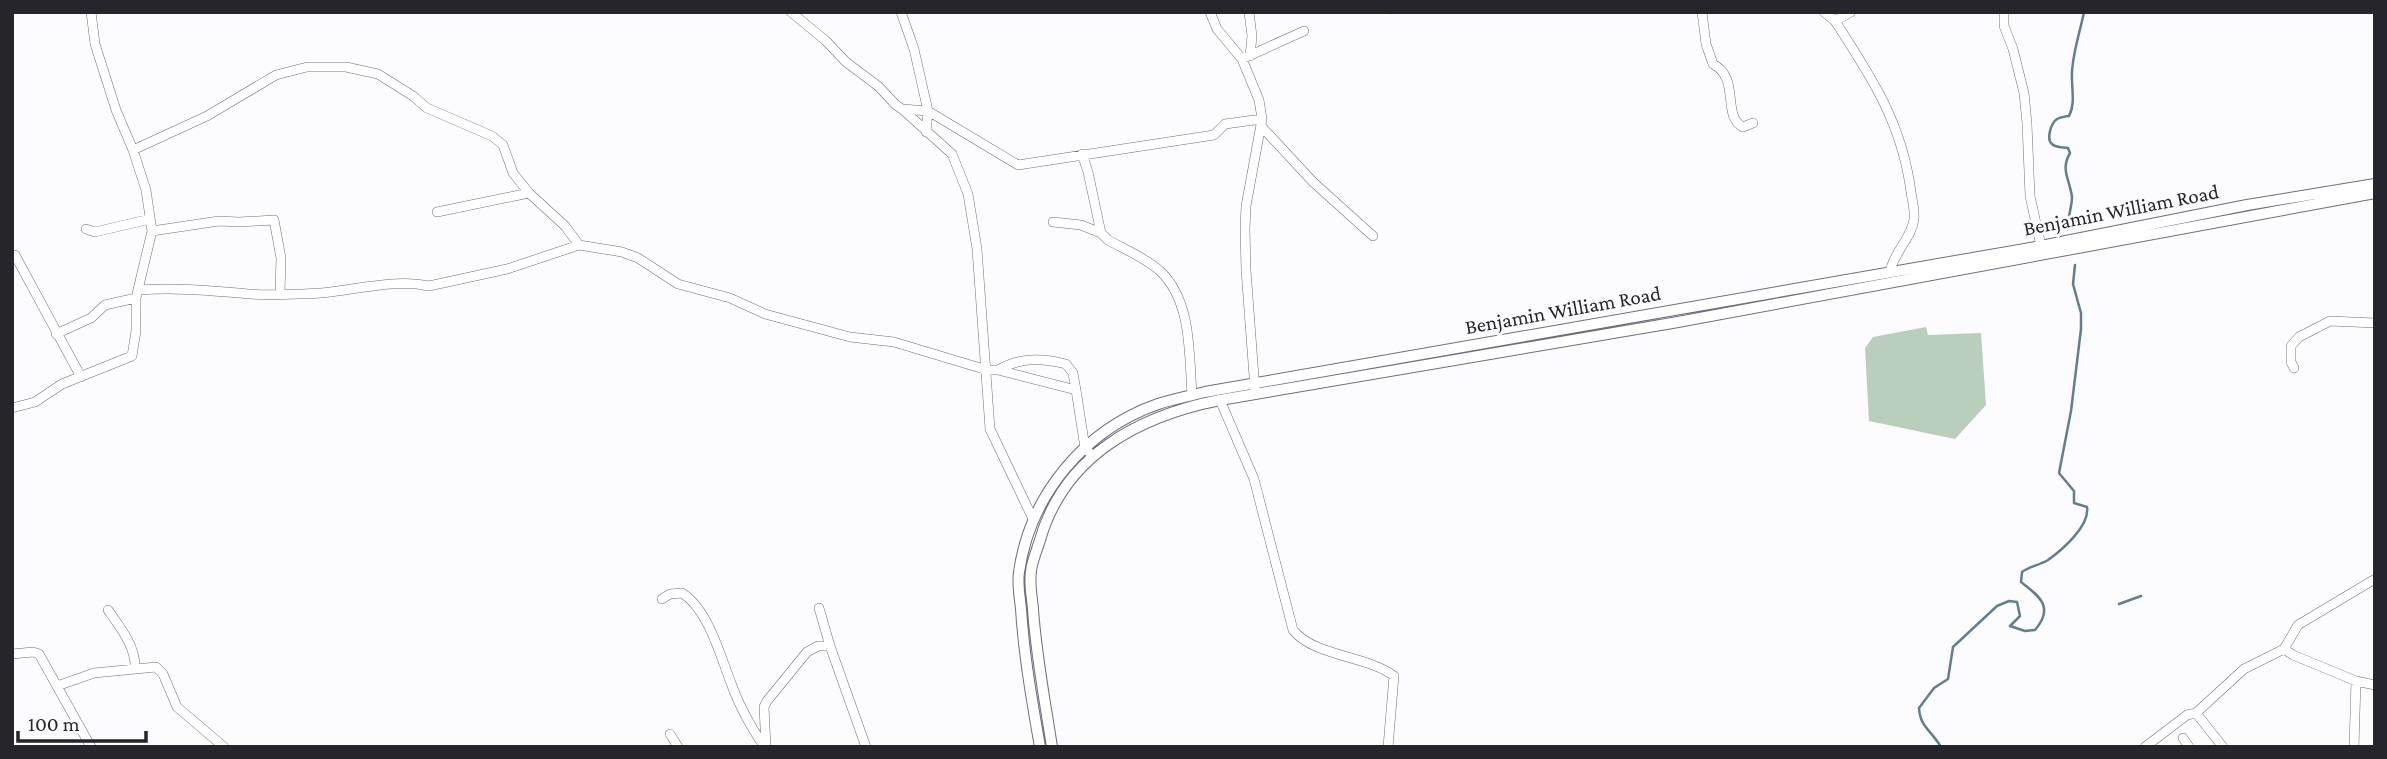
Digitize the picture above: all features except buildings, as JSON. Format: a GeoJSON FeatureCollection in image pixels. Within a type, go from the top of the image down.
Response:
{"type":"FeatureCollection","features":[{"type":"Feature","properties":{"kind":"main road","name":"Benjamin William Road"},"geometry":{"type":"LineString","coordinates":[[1052,747],[1036,644],[1030,571],[1045,521],[1065,486],[1093,457],[1136,427],[1161,415],[1255,389],[2041,246],[2247,205],[2375,184]]}},
{"type":"Feature","properties":{"kind":"main road","name":"Benjamin William Road"},"geometry":{"type":"LineString","coordinates":[[1040,747],[1023,650],[1018,573],[1033,519],[1052,483],[1093,440],[1129,417],[1158,404],[1192,396],[1255,389],[1875,286],[2375,193]]}},
{"type":"Feature","properties":{"kind":"street"},"geometry":{"type":"LineString","coordinates":[[12,408],[35,402],[62,384],[132,356],[137,294],[152,231],[146,190],[95,44],[91,12]]}},
{"type":"Feature","properties":{"kind":"street"},"geometry":{"type":"LineString","coordinates":[[791,12],[952,154],[968,194],[976,249],[992,436],[1033,519]]}},
{"type":"Feature","properties":{"kind":"street"},"geometry":{"type":"LineString","coordinates":[[901,12],[914,49],[926,132]]}},
{"type":"Feature","properties":{"kind":"street"},"geometry":{"type":"LineString","coordinates":[[1210,12],[1217,29],[1246,57],[1259,100],[1261,123],[1246,206],[1245,229],[1255,389]]}},
{"type":"Feature","properties":{"kind":"street"},"geometry":{"type":"LineString","coordinates":[[1246,57],[1252,36],[1250,12]]}},
{"type":"Feature","properties":{"kind":"street"},"geometry":{"type":"LineString","coordinates":[[1702,12],[1706,44],[1713,64],[1720,66],[1729,82],[1730,101],[1738,124],[1743,127],[1754,123]]}},
{"type":"Feature","properties":{"kind":"street"},"geometry":{"type":"LineString","coordinates":[[1824,12],[1835,21],[1883,96],[1900,139],[1914,220],[1890,272]]}},
{"type":"Feature","properties":{"kind":"street"},"geometry":{"type":"LineString","coordinates":[[1835,21],[1851,12]]}},
{"type":"Feature","properties":{"kind":"street"},"geometry":{"type":"LineString","coordinates":[[2004,12],[2004,26],[2024,93],[2029,196],[2041,246]]}},
{"type":"Feature","properties":{"kind":"street"},"geometry":{"type":"LineString","coordinates":[[1246,57],[1304,31]]}},
{"type":"Feature","properties":{"kind":"street"},"geometry":{"type":"LineString","coordinates":[[133,150],[207,116],[276,75],[307,67],[346,67],[378,75],[413,96],[427,108],[492,136],[503,145],[513,173],[528,193],[565,226],[579,245]]}},
{"type":"Feature","properties":{"kind":"street"},"geometry":{"type":"LineString","coordinates":[[902,108],[923,110],[1018,165],[1214,135],[1225,124],[1261,123]]}},
{"type":"Feature","properties":{"kind":"street"},"geometry":{"type":"LineString","coordinates":[[915,123],[923,110]]}},
{"type":"Feature","properties":{"kind":"street"},"geometry":{"type":"LineString","coordinates":[[1261,123],[1312,182],[1373,236]]}},
{"type":"Feature","properties":{"kind":"street"},"geometry":{"type":"LineString","coordinates":[[1082,154],[1101,233]]}},
{"type":"Feature","properties":{"kind":"street"},"geometry":{"type":"LineString","coordinates":[[437,212],[528,193]]}},
{"type":"Feature","properties":{"kind":"street"},"geometry":{"type":"LineString","coordinates":[[86,229],[95,232],[150,219]]}},
{"type":"Feature","properties":{"kind":"street"},"geometry":{"type":"LineString","coordinates":[[152,231],[219,221],[274,220],[281,258],[280,293]]}},
{"type":"Feature","properties":{"kind":"street"},"geometry":{"type":"LineString","coordinates":[[1053,222],[1081,225],[1101,233],[1108,240],[1158,269],[1179,295],[1188,343],[1192,396]]}},
{"type":"Feature","properties":{"kind":"street"},"geometry":{"type":"LineString","coordinates":[[56,334],[90,318],[106,306],[137,294],[167,288],[253,295],[330,293],[379,286],[445,284],[526,264],[579,245],[622,252],[638,258],[678,284],[730,298],[765,314],[850,337],[894,342],[987,370],[999,370],[1076,390]]}},
{"type":"Feature","properties":{"kind":"street"},"geometry":{"type":"LineString","coordinates":[[15,255],[81,377]]}},
{"type":"Feature","properties":{"kind":"street"},"geometry":{"type":"LineString","coordinates":[[2294,368],[2291,362],[2291,346],[2299,337],[2337,319],[2375,323]]}},
{"type":"Feature","properties":{"kind":"street"},"geometry":{"type":"LineString","coordinates":[[999,370],[1008,364],[1034,359],[1066,364],[1073,373],[1085,448],[1093,457]]}},
{"type":"Feature","properties":{"kind":"street"},"geometry":{"type":"LineString","coordinates":[[1220,400],[1254,479],[1293,630],[1307,642],[1385,669],[1394,676],[1388,747]]}},
{"type":"Feature","properties":{"kind":"street"},"geometry":{"type":"LineString","coordinates":[[2145,747],[2187,715],[2196,713],[2244,669],[2284,649],[2298,625],[2375,579]]}},
{"type":"Feature","properties":{"kind":"street"},"geometry":{"type":"LineString","coordinates":[[662,599],[670,594],[682,593],[699,609],[721,653],[735,692],[765,747]]}},
{"type":"Feature","properties":{"kind":"street"},"geometry":{"type":"LineString","coordinates":[[819,608],[866,747]]}},
{"type":"Feature","properties":{"kind":"street"},"geometry":{"type":"LineString","coordinates":[[108,610],[128,641],[135,668]]}},
{"type":"Feature","properties":{"kind":"street"},"geometry":{"type":"LineString","coordinates":[[765,747],[764,708],[767,701],[807,652],[818,646],[830,646]]}},
{"type":"Feature","properties":{"kind":"street"},"geometry":{"type":"LineString","coordinates":[[2284,649],[2356,681],[2375,685]]}},
{"type":"Feature","properties":{"kind":"street"},"geometry":{"type":"LineString","coordinates":[[12,654],[37,652],[91,747]]}},
{"type":"Feature","properties":{"kind":"street"},"geometry":{"type":"LineString","coordinates":[[57,686],[94,673],[156,667],[163,674],[177,707],[224,747]]}},
{"type":"Feature","properties":{"kind":"street"},"geometry":{"type":"LineString","coordinates":[[2354,747],[2356,681]]}},
{"type":"Feature","properties":{"kind":"street"},"geometry":{"type":"LineString","coordinates":[[2196,713],[2222,747]]}},
{"type":"Feature","properties":{"kind":"street"},"geometry":{"type":"LineString","coordinates":[[670,734],[678,747]]}},
{"type":"Feature","properties":{"kind":"green space"},"geometry":{"type":"Polygon","coordinates":[[[1926,327],[1928,335],[1981,333],[1986,405],[1955,439],[1869,421],[1865,348],[1873,337],[1926,327]]]}},
{"type":"Feature","properties":{"kind":"waterway"},"geometry":{"type":"LineString","coordinates":[[2068,226],[2072,197],[2066,165],[2070,153],[2068,148],[2052,144],[2049,135],[2055,121],[2069,116],[2071,111],[2073,64],[2084,12]]}},
{"type":"Feature","properties":{"kind":"waterway"},"geometry":{"type":"LineString","coordinates":[[1941,747],[1924,724],[1919,708],[1934,688],[1948,679],[1953,647],[1997,606],[2009,601],[2017,602],[2020,616],[2010,626],[2025,631],[2035,630],[2044,615],[2044,608],[2039,597],[2021,582],[2022,572],[2048,560],[2060,550],[2074,537],[2087,514],[2087,507],[2074,503],[2074,491],[2059,473],[2071,411],[2081,329],[2081,313],[2073,284],[2075,265]]}},
{"type":"Feature","properties":{"kind":"waterway"},"geometry":{"type":"LineString","coordinates":[[2119,604],[2141,596]]}}]}
